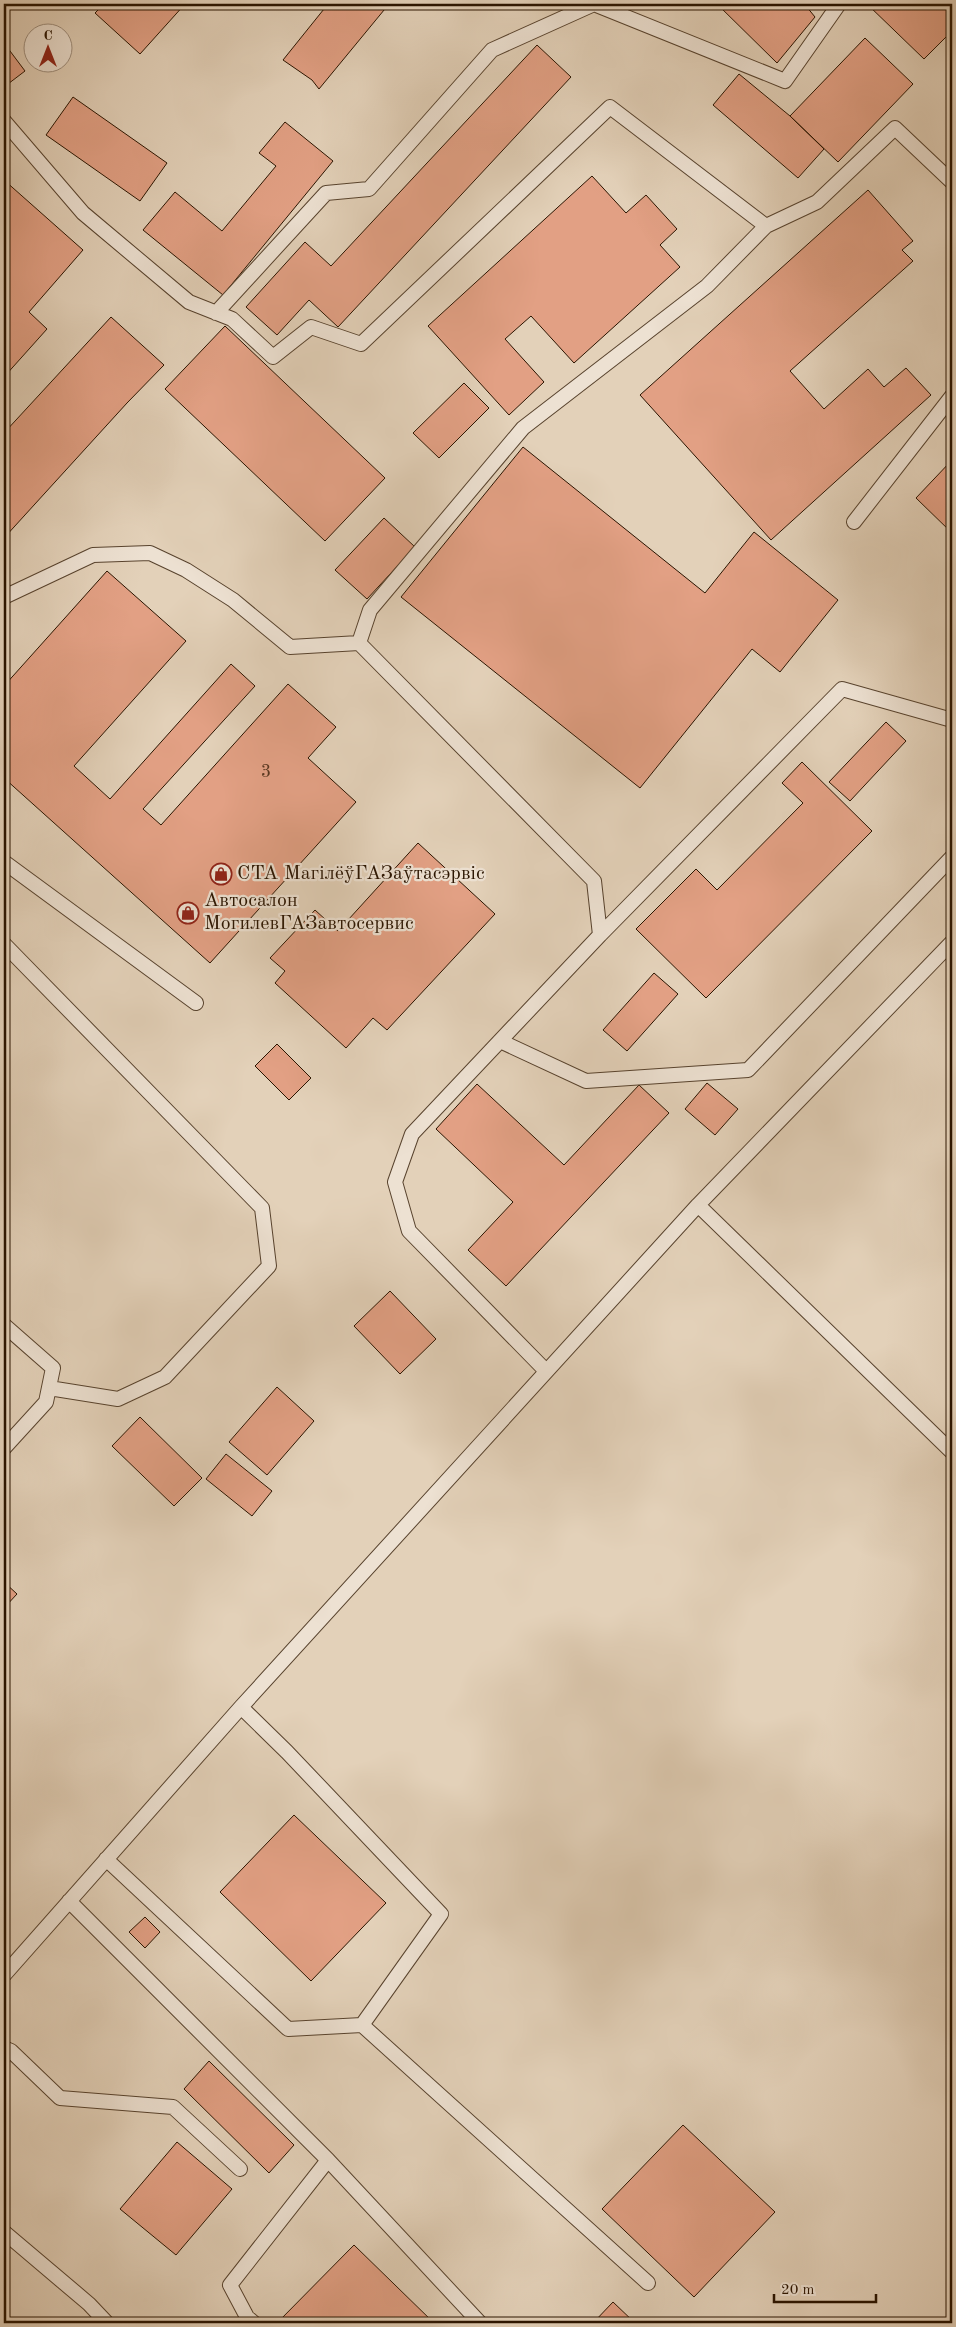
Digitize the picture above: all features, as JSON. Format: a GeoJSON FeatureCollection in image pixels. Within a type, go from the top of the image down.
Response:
{"type":"FeatureCollection","features":[{"type":"Feature","properties":{"kind":"lane"},"geometry":{"type":"LineString","coordinates":[[216,313],[326,193],[369,189],[492,50],[594,4],[784,80],[839,4]]}},
{"type":"Feature","properties":{"kind":"lane"},"geometry":{"type":"LineString","coordinates":[[4,121],[83,212],[189,302],[232,319],[274,357],[311,327],[361,344],[610,107],[766,226]]}},
{"type":"Feature","properties":{"kind":"lane"},"geometry":{"type":"LineString","coordinates":[[359,643],[370,610],[523,428],[708,286],[766,226],[817,202],[895,128],[952,182]]}},
{"type":"Feature","properties":{"kind":"lane"},"geometry":{"type":"LineString","coordinates":[[854,522],[952,396]]}},
{"type":"Feature","properties":{"kind":"lane"},"geometry":{"type":"LineString","coordinates":[[4,597],[93,555],[150,553],[186,570],[233,600],[290,647],[359,643],[594,881],[600,935]]}},
{"type":"Feature","properties":{"kind":"lane"},"geometry":{"type":"LineString","coordinates":[[546,1371],[409,1231],[395,1182],[412,1134],[600,935],[842,688],[952,720]]}},
{"type":"Feature","properties":{"kind":"lane"},"geometry":{"type":"LineString","coordinates":[[500,1040],[586,1080],[748,1070],[952,858]]}},
{"type":"Feature","properties":{"kind":"lane"},"geometry":{"type":"LineString","coordinates":[[4,862],[196,1003]]}},
{"type":"Feature","properties":{"kind":"lane"},"geometry":{"type":"LineString","coordinates":[[4,1975],[241,1707],[698,1204],[952,942]]}},
{"type":"Feature","properties":{"kind":"lane"},"geometry":{"type":"LineString","coordinates":[[4,944],[262,1208],[269,1266],[165,1377],[118,1399],[49,1388]]}},
{"type":"Feature","properties":{"kind":"lane"},"geometry":{"type":"LineString","coordinates":[[698,1204],[952,1452]]}},
{"type":"Feature","properties":{"kind":"lane"},"geometry":{"type":"LineString","coordinates":[[4,1325],[53,1368],[46,1402],[4,1448]]}},
{"type":"Feature","properties":{"kind":"lane"},"geometry":{"type":"LineString","coordinates":[[241,1707],[287,1752],[441,1914],[362,2025]]}},
{"type":"Feature","properties":{"kind":"lane"},"geometry":{"type":"LineString","coordinates":[[106,1859],[288,2029],[362,2025],[648,2283]]}},
{"type":"Feature","properties":{"kind":"lane"},"geometry":{"type":"LineString","coordinates":[[69,1901],[328,2160],[480,2323]]}},
{"type":"Feature","properties":{"kind":"lane"},"geometry":{"type":"LineString","coordinates":[[4,2048],[11,2051],[60,2098],[174,2107],[240,2169]]}},
{"type":"Feature","properties":{"kind":"lane"},"geometry":{"type":"LineString","coordinates":[[254,2323],[248,2317],[230,2285],[328,2160]]}},
{"type":"Feature","properties":{"kind":"lane"},"geometry":{"type":"LineString","coordinates":[[4,2232],[89,2304],[107,2323]]}},
{"type":"Feature","properties":{"kind":"building"},"geometry":{"type":"Polygon","coordinates":[[[104,4],[185,4],[140,54],[95,13],[104,4]]]}},
{"type":"Feature","properties":{"kind":"building"},"geometry":{"type":"Polygon","coordinates":[[[328,4],[389,4],[319,89],[312,80],[283,60],[328,4]]]}},
{"type":"Feature","properties":{"kind":"building"},"geometry":{"type":"Polygon","coordinates":[[[717,4],[808,4],[806,6],[815,17],[777,63],[717,4]]]}},
{"type":"Feature","properties":{"kind":"building"},"geometry":{"type":"Polygon","coordinates":[[[867,4],[952,4],[952,31],[924,59],[867,4]]]}},
{"type":"Feature","properties":{"kind":"building"},"geometry":{"type":"Polygon","coordinates":[[[865,38],[913,84],[838,162],[790,116],[865,38]]]}},
{"type":"Feature","properties":{"kind":"building"},"geometry":{"type":"Polygon","coordinates":[[[4,43],[24,72],[4,87],[4,43]]]}},
{"type":"Feature","properties":{"kind":"building"},"geometry":{"type":"Polygon","coordinates":[[[537,45],[571,77],[338,327],[309,300],[277,335],[246,307],[305,242],[331,266],[537,45]]]}},
{"type":"Feature","properties":{"kind":"building"},"geometry":{"type":"Polygon","coordinates":[[[739,74],[790,116],[824,149],[798,178],[713,105],[739,74]]]}},
{"type":"Feature","properties":{"kind":"building"},"geometry":{"type":"Polygon","coordinates":[[[73,97],[167,163],[140,201],[46,135],[73,97]]]}},
{"type":"Feature","properties":{"kind":"building"},"geometry":{"type":"Polygon","coordinates":[[[285,122],[333,161],[223,295],[143,230],[175,192],[222,231],[276,166],[259,153],[285,122]]]}},
{"type":"Feature","properties":{"kind":"building"},"geometry":{"type":"Polygon","coordinates":[[[592,176],[626,213],[646,195],[677,229],[660,245],[680,267],[574,363],[531,316],[505,339],[544,382],[509,415],[428,326],[592,176]]]}},
{"type":"Feature","properties":{"kind":"building"},"geometry":{"type":"Polygon","coordinates":[[[4,180],[83,250],[29,312],[47,329],[4,377],[4,180]]]}},
{"type":"Feature","properties":{"kind":"building"},"geometry":{"type":"Polygon","coordinates":[[[868,190],[913,241],[902,250],[913,261],[790,371],[824,409],[868,369],[884,387],[906,368],[931,395],[771,540],[640,395],[868,190]]]}},
{"type":"Feature","properties":{"kind":"building"},"geometry":{"type":"Polygon","coordinates":[[[111,317],[164,365],[4,538],[4,433],[111,317]]]}},
{"type":"Feature","properties":{"kind":"building"},"geometry":{"type":"Polygon","coordinates":[[[225,326],[385,478],[325,541],[165,389],[225,326]]]}},
{"type":"Feature","properties":{"kind":"building"},"geometry":{"type":"Polygon","coordinates":[[[464,383],[489,408],[439,458],[413,433],[464,383]]]}},
{"type":"Feature","properties":{"kind":"building"},"geometry":{"type":"Polygon","coordinates":[[[523,447],[705,593],[754,532],[838,600],[780,672],[752,649],[640,788],[401,597],[523,447]]]}},
{"type":"Feature","properties":{"kind":"building"},"geometry":{"type":"Polygon","coordinates":[[[952,460],[952,533],[916,498],[952,460]]]}},
{"type":"Feature","properties":{"kind":"building"},"geometry":{"type":"Polygon","coordinates":[[[384,518],[415,547],[367,599],[335,570],[384,518]]]}},
{"type":"Feature","properties":{"kind":"building"},"geometry":{"type":"Polygon","coordinates":[[[107,571],[186,641],[74,766],[110,799],[231,664],[255,686],[143,809],[161,825],[288,684],[336,727],[308,758],[356,802],[210,963],[4,778],[4,686],[107,571]]]}},
{"type":"Feature","properties":{"kind":"building"},"geometry":{"type":"Polygon","coordinates":[[[886,722],[906,741],[850,801],[829,782],[886,722]]]}},
{"type":"Feature","properties":{"kind":"building"},"geometry":{"type":"Polygon","coordinates":[[[802,762],[872,831],[706,998],[636,929],[696,869],[717,890],[803,803],[782,783],[802,762]]]}},
{"type":"Feature","properties":{"kind":"building"},"geometry":{"type":"Polygon","coordinates":[[[418,843],[495,914],[387,1030],[373,1018],[346,1048],[275,983],[285,971],[270,958],[315,910],[338,931],[418,843]]]}},
{"type":"Feature","properties":{"kind":"building"},"geometry":{"type":"Polygon","coordinates":[[[654,973],[678,994],[627,1051],[603,1030],[654,973]]]}},
{"type":"Feature","properties":{"kind":"building"},"geometry":{"type":"Polygon","coordinates":[[[277,1044],[311,1078],[289,1100],[255,1066],[277,1044]]]}},
{"type":"Feature","properties":{"kind":"building"},"geometry":{"type":"Polygon","coordinates":[[[707,1083],[738,1109],[715,1135],[685,1109],[707,1083]]]}},
{"type":"Feature","properties":{"kind":"building"},"geometry":{"type":"Polygon","coordinates":[[[477,1084],[564,1165],[639,1085],[669,1113],[506,1286],[468,1250],[513,1202],[436,1129],[477,1084]]]}},
{"type":"Feature","properties":{"kind":"building"},"geometry":{"type":"Polygon","coordinates":[[[390,1291],[436,1339],[400,1374],[354,1326],[390,1291]]]}},
{"type":"Feature","properties":{"kind":"building"},"geometry":{"type":"Polygon","coordinates":[[[277,1387],[314,1421],[267,1475],[229,1442],[277,1387]]]}},
{"type":"Feature","properties":{"kind":"building"},"geometry":{"type":"Polygon","coordinates":[[[140,1417],[202,1478],[174,1506],[112,1446],[140,1417]]]}},
{"type":"Feature","properties":{"kind":"building"},"geometry":{"type":"Polygon","coordinates":[[[226,1454],[272,1491],[252,1516],[206,1479],[226,1454]]]}},
{"type":"Feature","properties":{"kind":"building"},"geometry":{"type":"Polygon","coordinates":[[[4,1582],[17,1594],[4,1608],[4,1582]]]}},
{"type":"Feature","properties":{"kind":"building"},"geometry":{"type":"Polygon","coordinates":[[[294,1815],[386,1903],[311,1981],[220,1892],[294,1815]]]}},
{"type":"Feature","properties":{"kind":"building"},"geometry":{"type":"Polygon","coordinates":[[[145,1917],[160,1932],[145,1948],[129,1932],[145,1917]]]}},
{"type":"Feature","properties":{"kind":"building"},"geometry":{"type":"Polygon","coordinates":[[[209,2061],[294,2145],[269,2173],[184,2089],[209,2061]]]}},
{"type":"Feature","properties":{"kind":"building"},"geometry":{"type":"Polygon","coordinates":[[[683,2125],[775,2212],[694,2297],[602,2209],[683,2125]]]}},
{"type":"Feature","properties":{"kind":"building"},"geometry":{"type":"Polygon","coordinates":[[[177,2142],[232,2189],[176,2255],[120,2209],[177,2142]]]}},
{"type":"Feature","properties":{"kind":"building"},"geometry":{"type":"Polygon","coordinates":[[[354,2245],[434,2323],[278,2322],[354,2245]]]}},
{"type":"Feature","properties":{"kind":"building"},"geometry":{"type":"Polygon","coordinates":[[[613,2302],[635,2323],[593,2323],[613,2302]]]}},
{"type":"Feature","properties":{"kind":"place","name":"СТА МагілёўГАЗаўтасэрвіс"},"geometry":{"type":"Point","coordinates":[221,874]}},
{"type":"Feature","properties":{"kind":"place","name":"Автосалон МогилевГАЗавтосервис"},"geometry":{"type":"Point","coordinates":[188,913]}}]}
